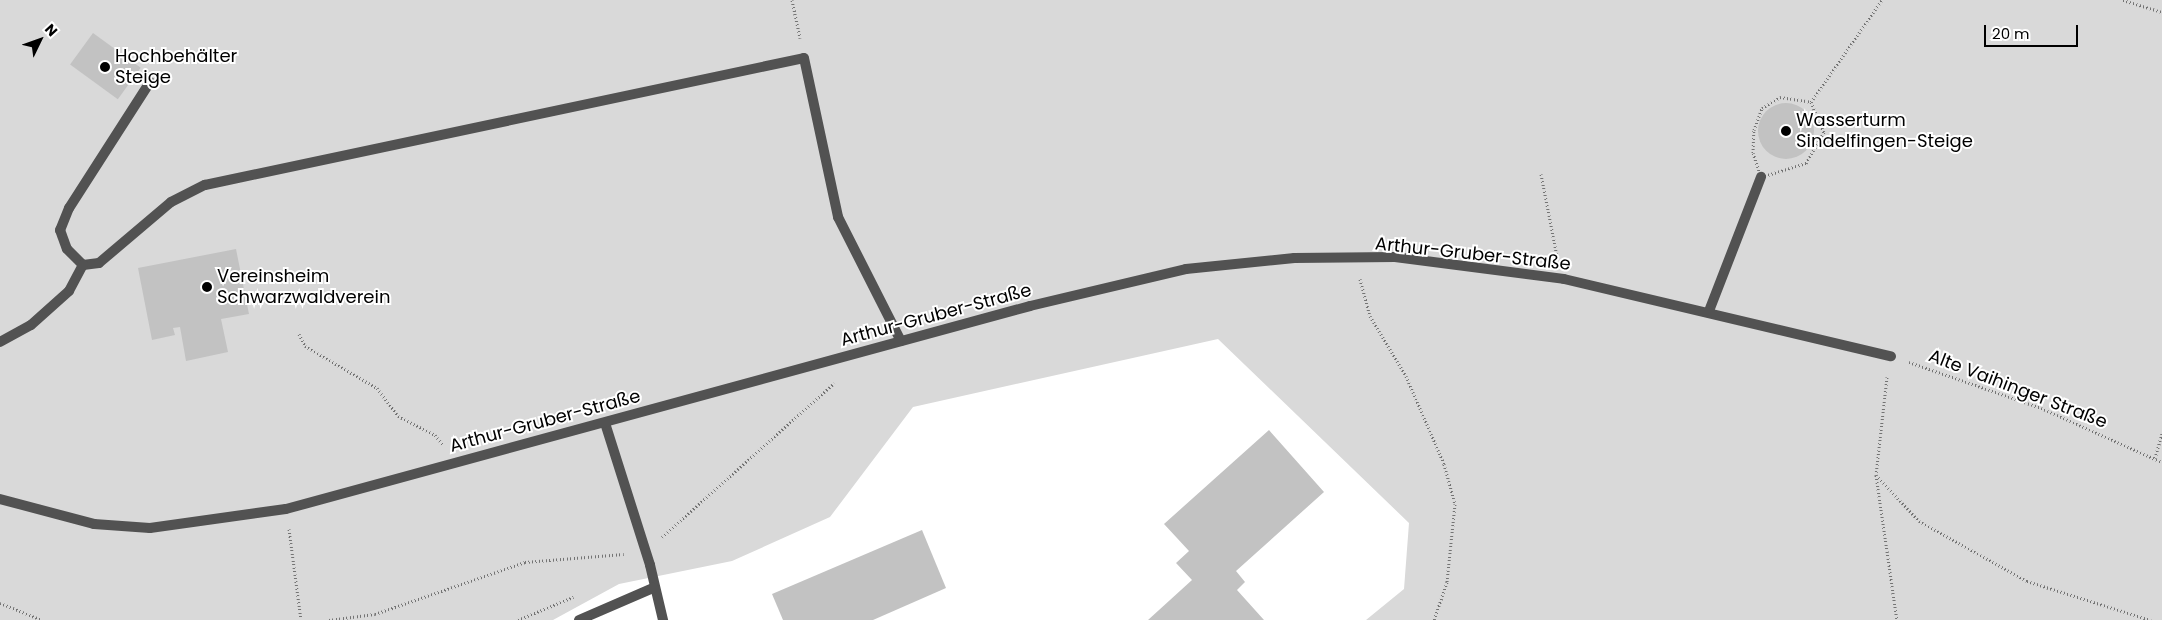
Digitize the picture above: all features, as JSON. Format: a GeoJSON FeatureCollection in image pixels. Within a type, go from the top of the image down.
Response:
{"type":"FeatureCollection","features":[{"type":"Feature","properties":{"kind":"street"},"geometry":{"type":"LineString","coordinates":[[83,265],[100,263],[171,202],[204,185],[804,58],[838,218],[901,341]]}},
{"type":"Feature","properties":{"kind":"street"},"geometry":{"type":"LineString","coordinates":[[83,265],[67,249],[60,230],[69,208],[150,82]]}},
{"type":"Feature","properties":{"kind":"street"},"geometry":{"type":"LineString","coordinates":[[1709,310],[1761,177]]}},
{"type":"Feature","properties":{"kind":"street","name":"Arthur-Gruber-Straße"},"geometry":{"type":"LineString","coordinates":[[0,498],[94,524],[150,528],[286,509],[456,461],[901,341],[1186,270],[1294,258],[1394,258],[1564,278],[1709,310],[1891,356]]}},
{"type":"Feature","properties":{"kind":"street"},"geometry":{"type":"LineString","coordinates":[[0,342],[31,325],[69,291],[83,265]]}},
{"type":"Feature","properties":{"kind":"street"},"geometry":{"type":"LineString","coordinates":[[605,422],[663,620]]}},
{"type":"Feature","properties":{"kind":"street"},"geometry":{"type":"LineString","coordinates":[[579,620],[654,588]]}},
{"type":"Feature","properties":{"kind":"path"},"geometry":{"type":"LineString","coordinates":[[792,0],[804,58]]}},
{"type":"Feature","properties":{"kind":"path"},"geometry":{"type":"LineString","coordinates":[[1811,102],[1882,0]]}},
{"type":"Feature","properties":{"kind":"path"},"geometry":{"type":"LineString","coordinates":[[2123,0],[2162,12]]}},
{"type":"Feature","properties":{"kind":"path"},"geometry":{"type":"LineString","coordinates":[[1780,97],[1811,102],[1824,132],[1806,162],[1761,177],[1753,154],[1762,108],[1780,97]]}},
{"type":"Feature","properties":{"kind":"path"},"geometry":{"type":"LineString","coordinates":[[1541,174],[1564,278]]}},
{"type":"Feature","properties":{"kind":"path"},"geometry":{"type":"LineString","coordinates":[[1357,258],[1370,316],[1406,376],[1444,464],[1455,504],[1448,572],[1434,620]]}},
{"type":"Feature","properties":{"kind":"path"},"geometry":{"type":"LineString","coordinates":[[299,334],[306,346],[377,388],[398,416],[435,435],[456,461]]}},
{"type":"Feature","properties":{"kind":"path"},"geometry":{"type":"LineString","coordinates":[[1891,356],[1876,474],[1897,620]]}},
{"type":"Feature","properties":{"kind":"path","name":"Alte Vaihinger Straße"},"geometry":{"type":"LineString","coordinates":[[1891,356],[2041,408],[2162,462]]}},
{"type":"Feature","properties":{"kind":"path"},"geometry":{"type":"LineString","coordinates":[[2155,458],[2162,434]]}},
{"type":"Feature","properties":{"kind":"path"},"geometry":{"type":"LineString","coordinates":[[1876,474],[1919,521],[1943,538],[2027,581],[2151,620]]}},
{"type":"Feature","properties":{"kind":"path"},"geometry":{"type":"LineString","coordinates":[[286,509],[301,620]]}},
{"type":"Feature","properties":{"kind":"path"},"geometry":{"type":"LineString","coordinates":[[0,603],[42,620]]}},
{"type":"Feature","properties":{"kind":"shaded area"},"geometry":{"type":"Polygon","coordinates":[[[0,0],[2162,0],[2162,620],[1366,620],[1404,589],[1409,523],[1218,339],[913,407],[830,517],[732,561],[619,584],[553,620],[0,620],[0,0]]]}},
{"type":"Feature","properties":{"kind":"building","name":"Hochbehälter Steige"},"geometry":{"type":"Polygon","coordinates":[[[93,33],[141,68],[118,99],[70,65],[93,33]]]}},
{"type":"Feature","properties":{"kind":"building","name":"Wasserturm Sindelfingen-Steige"},"geometry":{"type":"Polygon","coordinates":[[[1780,103],[1792,103],[1802,107],[1810,115],[1814,131],[1810,147],[1802,155],[1792,159],[1780,159],[1770,155],[1762,147],[1758,137],[1758,125],[1762,115],[1770,107],[1780,103]]]}},
{"type":"Feature","properties":{"kind":"building","name":"Vereinsheim Schwarzwaldverein"},"geometry":{"type":"Polygon","coordinates":[[[236,249],[249,314],[221,319],[228,352],[186,361],[180,327],[173,328],[175,335],[152,340],[138,268],[236,249]]]}},
{"type":"Feature","properties":{"kind":"building"},"geometry":{"type":"Polygon","coordinates":[[[1269,430],[1324,492],[1236,571],[1245,582],[1237,590],[1264,620],[1148,620],[1192,580],[1176,563],[1189,551],[1164,524],[1269,430]]]}},
{"type":"Feature","properties":{"kind":"building"},"geometry":{"type":"Polygon","coordinates":[[[922,530],[946,588],[873,620],[783,620],[772,594],[922,530]]]}},
{"type":"Feature","properties":{"kind":"place","name":"Hochbehälter Steige"},"geometry":{"type":"Point","coordinates":[105,67]}},
{"type":"Feature","properties":{"kind":"place","name":"Wasserturm Sindelfingen-Steige"},"geometry":{"type":"Point","coordinates":[1786,131]}},
{"type":"Feature","properties":{"kind":"place","name":"Vereinsheim Schwarzwaldverein"},"geometry":{"type":"Point","coordinates":[207,287]}}]}
